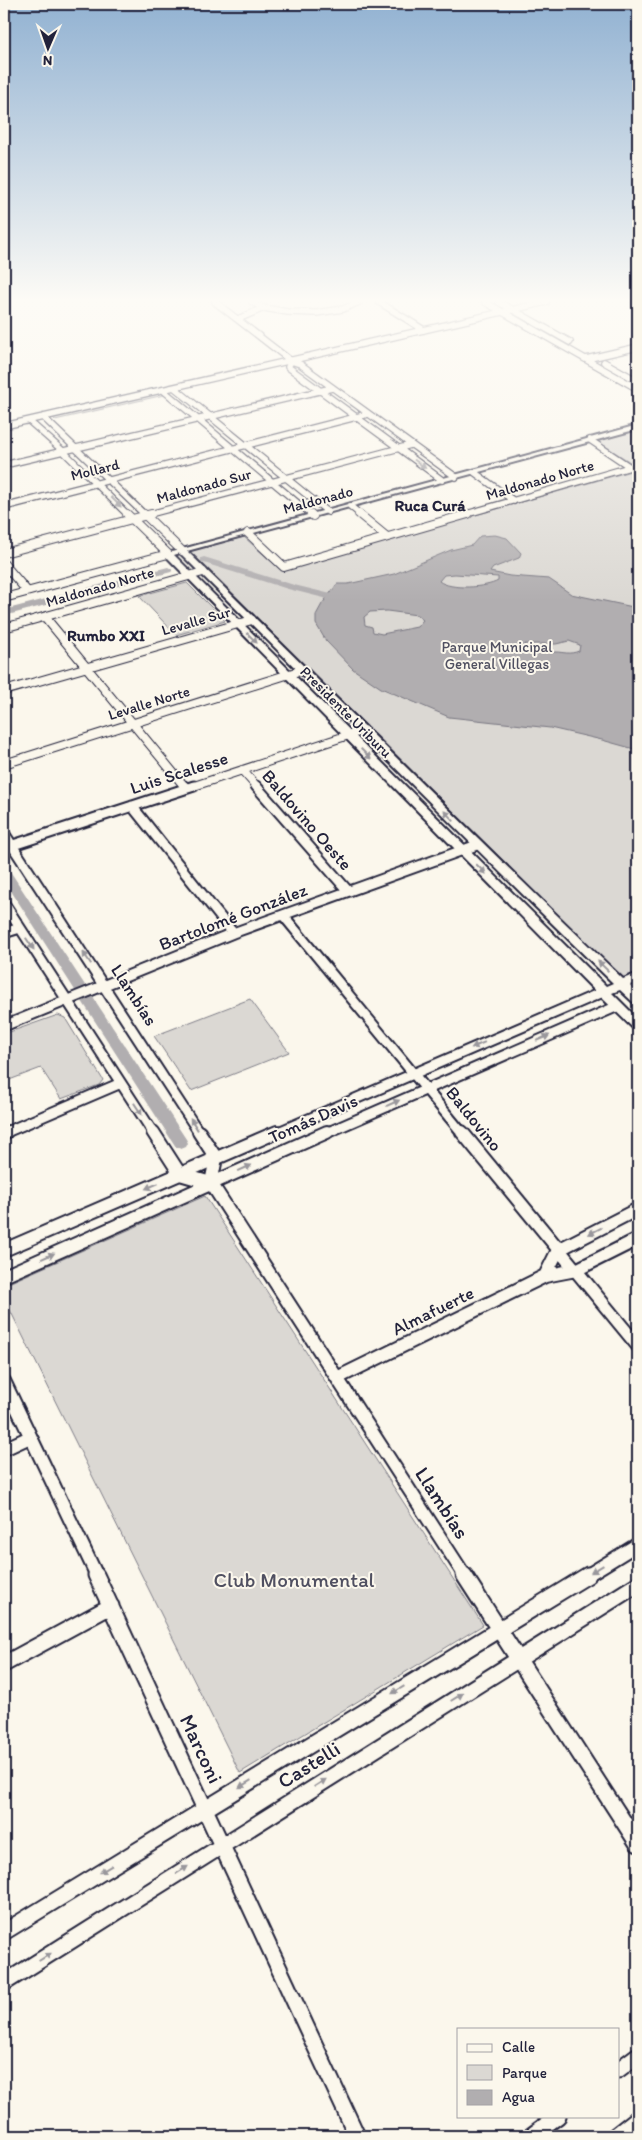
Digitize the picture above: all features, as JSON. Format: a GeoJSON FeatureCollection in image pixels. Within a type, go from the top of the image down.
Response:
{"type":"FeatureCollection","features":[{"type":"Feature","properties":{"kind":"street"},"geometry":{"type":"LineString","coordinates":[[4,426],[31,423],[123,402]]}},
{"type":"Feature","properties":{"kind":"street"},"geometry":{"type":"LineString","coordinates":[[177,402],[314,516]]}},
{"type":"Feature","properties":{"kind":"street"},"geometry":{"type":"LineString","coordinates":[[193,402],[328,512]]}},
{"type":"Feature","properties":{"kind":"street"},"geometry":{"type":"LineString","coordinates":[[4,465],[271,402]]}},
{"type":"Feature","properties":{"kind":"street"},"geometry":{"type":"LineString","coordinates":[[336,402],[442,480]]}},
{"type":"Feature","properties":{"kind":"street"},"geometry":{"type":"LineString","coordinates":[[351,402],[456,477]]}},
{"type":"Feature","properties":{"kind":"street","name":"Mollard"},"geometry":{"type":"LineString","coordinates":[[4,507],[368,414]]}},
{"type":"Feature","properties":{"kind":"street","name":"Presidente Uriburu"},"geometry":{"type":"LineString","coordinates":[[45,420],[146,515],[478,845],[638,999]]}},
{"type":"Feature","properties":{"kind":"street"},"geometry":{"type":"LineString","coordinates":[[4,432],[31,423]]}},
{"type":"Feature","properties":{"kind":"street","name":"Presidente Uriburu"},"geometry":{"type":"LineString","coordinates":[[31,423],[63,451],[132,518],[638,1026]]}},
{"type":"Feature","properties":{"kind":"street","name":"Maldonado"},"geometry":{"type":"LineString","coordinates":[[4,598],[314,516],[638,427]]}},
{"type":"Feature","properties":{"kind":"street","name":"Maldonado Norte"},"geometry":{"type":"LineString","coordinates":[[248,533],[284,567],[630,467],[590,440]]}},
{"type":"Feature","properties":{"kind":"street","name":"Maldonado Sur"},"geometry":{"type":"LineString","coordinates":[[4,553],[410,445]]}},
{"type":"Feature","properties":{"kind":"street"},"geometry":{"type":"LineString","coordinates":[[474,472],[514,501]]}},
{"type":"Feature","properties":{"kind":"street"},"geometry":{"type":"LineString","coordinates":[[350,506],[387,537]]}},
{"type":"Feature","properties":{"kind":"street"},"geometry":{"type":"LineString","coordinates":[[4,564],[27,592]]}},
{"type":"Feature","properties":{"kind":"street","name":"Maldonado Norte"},"geometry":{"type":"LineString","coordinates":[[4,628],[203,572]]}},
{"type":"Feature","properties":{"kind":"street"},"geometry":{"type":"LineString","coordinates":[[45,617],[186,788]]}},
{"type":"Feature","properties":{"kind":"street","name":"Levalle Sur"},"geometry":{"type":"LineString","coordinates":[[4,691],[252,620]]}},
{"type":"Feature","properties":{"kind":"street","name":"Levalle Norte"},"geometry":{"type":"LineString","coordinates":[[4,764],[302,670]]}},
{"type":"Feature","properties":{"kind":"street","name":"Luis Scalesse"},"geometry":{"type":"LineString","coordinates":[[8,847],[364,730]]}},
{"type":"Feature","properties":{"kind":"street","name":"Baldovino Oeste"},"geometry":{"type":"LineString","coordinates":[[242,770],[348,891]]}},
{"type":"Feature","properties":{"kind":"street"},"geometry":{"type":"LineString","coordinates":[[132,806],[233,933]]}},
{"type":"Feature","properties":{"kind":"street","name":"Llambías"},"geometry":{"type":"LineString","coordinates":[[4,833],[8,847],[105,985],[216,1158]]}},
{"type":"Feature","properties":{"kind":"street","name":"Bartolomé González"},"geometry":{"type":"LineString","coordinates":[[4,1026],[233,933],[478,845]]}},
{"type":"Feature","properties":{"kind":"street"},"geometry":{"type":"LineString","coordinates":[[4,903],[180,1174],[211,1183],[216,1158]]}},
{"type":"Feature","properties":{"kind":"street","name":"Baldovino"},"geometry":{"type":"LineString","coordinates":[[283,915],[638,1346]]}},
{"type":"Feature","properties":{"kind":"street"},"geometry":{"type":"LineString","coordinates":[[4,933],[20,928]]}},
{"type":"Feature","properties":{"kind":"street","name":"Tomás Davis"},"geometry":{"type":"LineString","coordinates":[[4,1250],[413,1072],[638,977]]}},
{"type":"Feature","properties":{"kind":"street","name":"Tomás Davis"},"geometry":{"type":"LineString","coordinates":[[4,1276],[426,1088],[638,999]]}},
{"type":"Feature","properties":{"kind":"street"},"geometry":{"type":"LineString","coordinates":[[4,1133],[121,1083]]}},
{"type":"Feature","properties":{"kind":"street","name":"Llambías"},"geometry":{"type":"LineString","coordinates":[[211,1183],[638,1844]]}},
{"type":"Feature","properties":{"kind":"street"},"geometry":{"type":"LineString","coordinates":[[545,1276],[558,1250],[638,1209]]}},
{"type":"Feature","properties":{"kind":"street","name":"Almafuerte"},"geometry":{"type":"LineString","coordinates":[[337,1378],[545,1276],[576,1270],[638,1239]]}},
{"type":"Feature","properties":{"kind":"street","name":"Marconi"},"geometry":{"type":"LineString","coordinates":[[4,1381],[111,1606],[357,2136]]}},
{"type":"Feature","properties":{"kind":"street"},"geometry":{"type":"LineString","coordinates":[[4,1449],[30,1437]]}},
{"type":"Feature","properties":{"kind":"street","name":"Castelli"},"geometry":{"type":"LineString","coordinates":[[4,1932],[638,1544]]}},
{"type":"Feature","properties":{"kind":"street","name":"Castelli"},"geometry":{"type":"LineString","coordinates":[[4,1983],[638,1584]]}},
{"type":"Feature","properties":{"kind":"street"},"geometry":{"type":"LineString","coordinates":[[4,1664],[111,1606]]}},
{"type":"Feature","properties":{"kind":"street"},"geometry":{"type":"LineString","coordinates":[[620,2068],[638,2055]]}},
{"type":"Feature","properties":{"kind":"street"},"geometry":{"type":"LineString","coordinates":[[531,2136],[555,2118]]}},
{"type":"Feature","properties":{"kind":"street"},"geometry":{"type":"LineString","coordinates":[[616,2136],[638,2118]]}},
{"type":"Feature","properties":{"kind":"green space"},"geometry":{"type":"Polygon","coordinates":[[[123,402],[134,402],[55,420],[53,418],[123,402]]]}},
{"type":"Feature","properties":{"kind":"green space"},"geometry":{"type":"Polygon","coordinates":[[[638,429],[638,467],[596,440],[638,429]]]}},
{"type":"Feature","properties":{"kind":"green space","name":"Parque Municipal General Villegas"},"geometry":{"type":"Polygon","coordinates":[[[638,469],[638,972],[623,979],[190,551],[244,537],[281,570],[638,469]]]}},
{"type":"Feature","properties":{"kind":"green space"},"geometry":{"type":"Polygon","coordinates":[[[187,583],[225,621],[176,635],[139,596],[187,583]]]}},
{"type":"Feature","properties":{"kind":"green space"},"geometry":{"type":"Polygon","coordinates":[[[250,999],[289,1052],[191,1091],[154,1036],[250,999]]]}},
{"type":"Feature","properties":{"kind":"green space"},"geometry":{"type":"Polygon","coordinates":[[[58,1015],[65,1018],[103,1080],[99,1085],[61,1099],[41,1068],[4,1082],[4,1034],[58,1015]]]}},
{"type":"Feature","properties":{"kind":"green space","name":"Club Monumental"},"geometry":{"type":"Polygon","coordinates":[[[205,1196],[483,1625],[240,1773],[4,1298],[4,1285],[205,1196]]]}},
{"type":"Feature","properties":{"kind":"water"},"geometry":{"type":"Polygon","coordinates":[[[495,535],[507,538],[521,553],[519,558],[493,568],[490,572],[510,576],[549,579],[571,594],[638,608],[638,750],[550,728],[449,717],[381,688],[353,669],[326,641],[316,624],[316,615],[337,584],[348,584],[394,574],[451,550],[472,545],[480,536],[495,535]],[[444,575],[439,581],[451,586],[468,587],[498,581],[498,577],[444,575]],[[387,611],[370,612],[364,617],[365,625],[372,627],[373,632],[382,634],[417,627],[423,620],[417,615],[387,611]],[[569,641],[556,644],[525,644],[526,648],[537,652],[569,653],[579,651],[580,645],[569,641]]]}},
{"type":"Feature","properties":{"kind":"waterway"},"geometry":{"type":"LineString","coordinates":[[204,560],[291,587],[328,596]]}},
{"type":"Feature","properties":{"kind":"waterway"},"geometry":{"type":"LineString","coordinates":[[4,613],[168,570]]}},
{"type":"Feature","properties":{"kind":"waterway"},"geometry":{"type":"LineString","coordinates":[[4,871],[181,1143]]}},
{"type":"Feature","properties":{"kind":"district","name":"Ruca Curá"},"geometry":{"type":"Point","coordinates":[430,505]}},
{"type":"Feature","properties":{"kind":"district","name":"Rumbo XXI"},"geometry":{"type":"Point","coordinates":[106,635]}}]}
